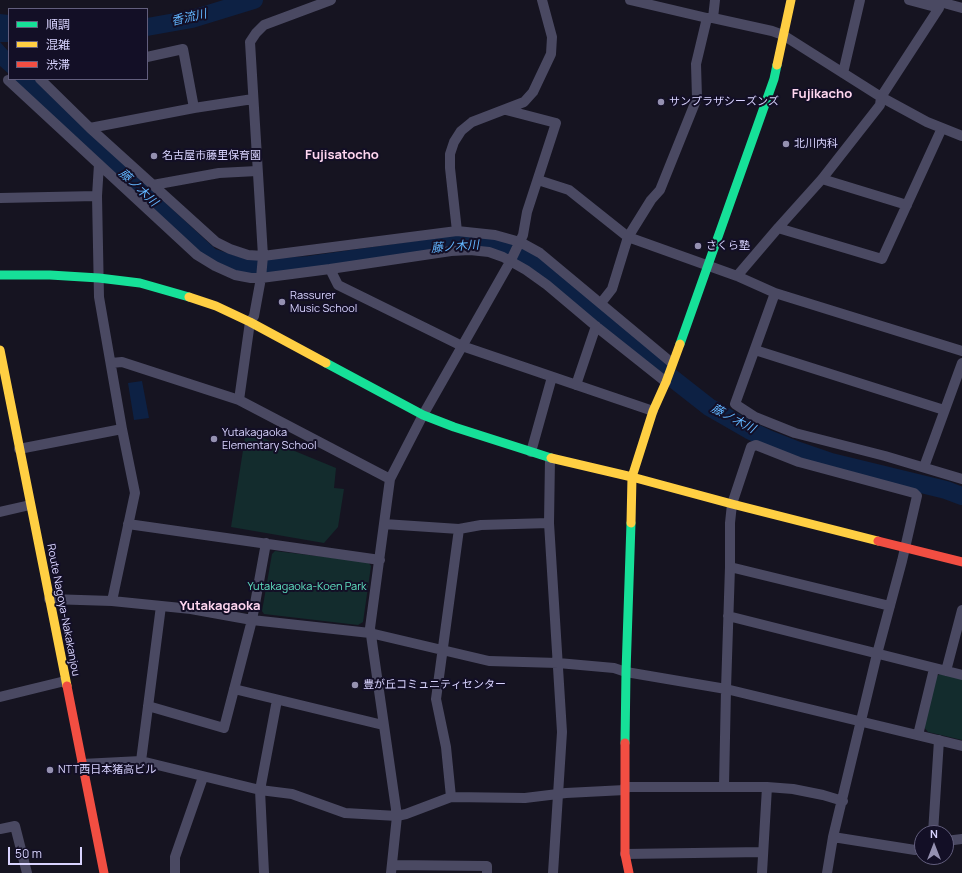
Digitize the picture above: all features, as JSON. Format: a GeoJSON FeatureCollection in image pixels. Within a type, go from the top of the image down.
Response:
{"type":"FeatureCollection","features":[{"type":"Feature","properties":{"kind":"street"},"geometry":{"type":"LineString","coordinates":[[239,400],[250,322],[254,316],[263,258],[250,42],[264,25],[331,0]]}},
{"type":"Feature","properties":{"kind":"street"},"geometry":{"type":"LineString","coordinates":[[457,231],[450,168],[450,154],[454,142],[461,131],[472,122],[524,102],[533,92],[551,54],[552,37],[542,0]]}},
{"type":"Feature","properties":{"kind":"street"},"geometry":{"type":"LineString","coordinates":[[630,0],[772,31],[783,35],[881,97],[927,122],[962,136]]}},
{"type":"Feature","properties":{"kind":"street"},"geometry":{"type":"LineString","coordinates":[[601,303],[612,290],[628,237],[651,200],[660,190],[697,98],[696,64],[715,0]]}},
{"type":"Feature","properties":{"kind":"street"},"geometry":{"type":"LineString","coordinates":[[629,873],[625,854],[625,789],[626,672],[632,477],[653,411],[666,382],[774,79],[791,0]]}},
{"type":"Feature","properties":{"kind":"street"},"geometry":{"type":"LineString","coordinates":[[843,73],[860,0]]}},
{"type":"Feature","properties":{"kind":"street"},"geometry":{"type":"LineString","coordinates":[[737,276],[822,179],[880,105],[881,97],[939,8],[909,0]]}},
{"type":"Feature","properties":{"kind":"street"},"geometry":{"type":"LineString","coordinates":[[933,0],[962,8]]}},
{"type":"Feature","properties":{"kind":"street"},"geometry":{"type":"LineString","coordinates":[[148,57],[183,49],[194,108]]}},
{"type":"Feature","properties":{"kind":"street"},"geometry":{"type":"LineString","coordinates":[[6,80],[197,254],[215,266],[235,275],[261,276],[330,269],[451,251],[470,250],[489,252],[511,259],[547,285],[666,382]]}},
{"type":"Feature","properties":{"kind":"street"},"geometry":{"type":"LineString","coordinates":[[41,80],[90,128],[216,242],[237,252],[263,258],[457,231],[495,235],[540,253],[672,363]]}},
{"type":"Feature","properties":{"kind":"street"},"geometry":{"type":"LineString","coordinates":[[90,128],[253,98]]}},
{"type":"Feature","properties":{"kind":"street"},"geometry":{"type":"LineString","coordinates":[[487,873],[487,866],[391,869],[397,816],[370,634],[390,479],[423,415],[519,245],[523,235],[527,212],[556,123],[506,110]]}},
{"type":"Feature","properties":{"kind":"street"},"geometry":{"type":"LineString","coordinates":[[778,228],[882,259],[942,128]]}},
{"type":"Feature","properties":{"kind":"street"},"geometry":{"type":"LineString","coordinates":[[98,164],[97,196],[99,297],[134,494],[112,601]]}},
{"type":"Feature","properties":{"kind":"street"},"geometry":{"type":"LineString","coordinates":[[153,185],[219,173],[257,171]]}},
{"type":"Feature","properties":{"kind":"street"},"geometry":{"type":"LineString","coordinates":[[822,179],[907,205]]}},
{"type":"Feature","properties":{"kind":"street"},"geometry":{"type":"LineString","coordinates":[[538,180],[569,190],[628,237],[737,276],[775,293],[962,351]]}},
{"type":"Feature","properties":{"kind":"street"},"geometry":{"type":"LineString","coordinates":[[0,198],[97,196]]}},
{"type":"Feature","properties":{"kind":"street"},"geometry":{"type":"LineString","coordinates":[[330,269],[338,285],[462,346],[653,411]]}},
{"type":"Feature","properties":{"kind":"street"},"geometry":{"type":"LineString","coordinates":[[0,275],[50,275],[98,278],[140,283],[190,297],[216,306],[250,322],[423,415],[454,427],[550,458],[632,477],[732,504],[962,562]]}},
{"type":"Feature","properties":{"kind":"street"},"geometry":{"type":"LineString","coordinates":[[775,293],[735,404],[755,417],[795,434],[924,467],[962,479]]}},
{"type":"Feature","properties":{"kind":"street"},"geometry":{"type":"LineString","coordinates":[[576,385],[596,326]]}},
{"type":"Feature","properties":{"kind":"street"},"geometry":{"type":"LineString","coordinates":[[755,350],[944,410]]}},
{"type":"Feature","properties":{"kind":"street","name":"Route Nagoya-Nakakanjou"},"geometry":{"type":"LineString","coordinates":[[0,354],[104,873]]}},
{"type":"Feature","properties":{"kind":"street"},"geometry":{"type":"LineString","coordinates":[[111,362],[122,362],[239,400],[390,479]]}},
{"type":"Feature","properties":{"kind":"street"},"geometry":{"type":"LineString","coordinates":[[924,467],[962,363]]}},
{"type":"Feature","properties":{"kind":"street"},"geometry":{"type":"LineString","coordinates":[[531,452],[552,377]]}},
{"type":"Feature","properties":{"kind":"street"},"geometry":{"type":"LineString","coordinates":[[19,449],[122,429]]}},
{"type":"Feature","properties":{"kind":"street"},"geometry":{"type":"LineString","coordinates":[[724,786],[730,523],[732,504],[751,448],[756,445],[798,462],[914,493],[917,496],[834,837],[827,873]]}},
{"type":"Feature","properties":{"kind":"street"},"geometry":{"type":"LineString","coordinates":[[550,458],[549,523],[562,732],[553,873]]}},
{"type":"Feature","properties":{"kind":"street"},"geometry":{"type":"LineString","coordinates":[[0,512],[30,504]]}},
{"type":"Feature","properties":{"kind":"street"},"geometry":{"type":"LineString","coordinates":[[384,524],[459,529],[481,525],[549,523]]}},
{"type":"Feature","properties":{"kind":"street"},"geometry":{"type":"LineString","coordinates":[[128,524],[380,560]]}},
{"type":"Feature","properties":{"kind":"street"},"geometry":{"type":"LineString","coordinates":[[451,797],[446,747],[436,699],[459,529]]}},
{"type":"Feature","properties":{"kind":"street"},"geometry":{"type":"LineString","coordinates":[[148,706],[224,728],[252,620],[266,543]]}},
{"type":"Feature","properties":{"kind":"street"},"geometry":{"type":"LineString","coordinates":[[730,567],[890,606]]}},
{"type":"Feature","properties":{"kind":"street"},"geometry":{"type":"LineString","coordinates":[[49,599],[112,601],[191,609],[252,620],[370,634],[489,660],[614,668],[626,672],[726,689],[962,746]]}},
{"type":"Feature","properties":{"kind":"street"},"geometry":{"type":"LineString","coordinates":[[141,761],[161,606]]}},
{"type":"Feature","properties":{"kind":"street"},"geometry":{"type":"LineString","coordinates":[[946,671],[962,610]]}},
{"type":"Feature","properties":{"kind":"street"},"geometry":{"type":"LineString","coordinates":[[728,616],[962,675]]}},
{"type":"Feature","properties":{"kind":"street"},"geometry":{"type":"LineString","coordinates":[[918,735],[934,669]]}},
{"type":"Feature","properties":{"kind":"street"},"geometry":{"type":"LineString","coordinates":[[0,697],[65,682]]}},
{"type":"Feature","properties":{"kind":"street"},"geometry":{"type":"LineString","coordinates":[[234,689],[383,725]]}},
{"type":"Feature","properties":{"kind":"street"},"geometry":{"type":"LineString","coordinates":[[264,873],[260,790],[277,700]]}},
{"type":"Feature","properties":{"kind":"street"},"geometry":{"type":"LineString","coordinates":[[934,825],[939,740]]}},
{"type":"Feature","properties":{"kind":"street"},"geometry":{"type":"LineString","coordinates":[[82,764],[141,761],[260,790],[292,794],[344,813],[397,816],[451,797],[525,798],[625,789],[724,786],[767,787],[793,789],[843,801]]}},
{"type":"Feature","properties":{"kind":"street"},"geometry":{"type":"LineString","coordinates":[[175,873],[175,857],[203,777]]}},
{"type":"Feature","properties":{"kind":"street"},"geometry":{"type":"LineString","coordinates":[[762,873],[762,852],[767,787]]}},
{"type":"Feature","properties":{"kind":"street"},"geometry":{"type":"LineString","coordinates":[[0,829],[15,826],[27,873]]}},
{"type":"Feature","properties":{"kind":"street"},"geometry":{"type":"LineString","coordinates":[[834,837],[914,850]]}},
{"type":"Feature","properties":{"kind":"street"},"geometry":{"type":"LineString","coordinates":[[625,854],[762,852]]}},
{"type":"Feature","properties":{"kind":"green space"},"geometry":{"type":"Polygon","coordinates":[[[246,431],[336,468],[334,488],[344,489],[338,527],[324,543],[231,527],[246,431]]]}},
{"type":"Feature","properties":{"kind":"green space","name":"Yutakagaoka-Koen Park"},"geometry":{"type":"Polygon","coordinates":[[[275,551],[368,562],[371,566],[363,622],[358,625],[264,614],[262,611],[272,554],[275,551]]]}},
{"type":"Feature","properties":{"kind":"green space"},"geometry":{"type":"Polygon","coordinates":[[[940,674],[962,679],[962,740],[928,732],[923,726],[935,677],[940,674]]]}},
{"type":"Feature","properties":{"kind":"water"},"geometry":{"type":"Polygon","coordinates":[[[0,14],[8,15],[8,42],[0,42],[0,14]]]}},
{"type":"Feature","properties":{"kind":"water"},"geometry":{"type":"Polygon","coordinates":[[[0,42],[8,51],[8,73],[0,66],[0,42]]]}},
{"type":"Feature","properties":{"kind":"water"},"geometry":{"type":"Polygon","coordinates":[[[16,80],[32,80],[37,86],[30,94],[16,80]]]}},
{"type":"Feature","properties":{"kind":"water"},"geometry":{"type":"Polygon","coordinates":[[[142,381],[149,418],[134,420],[128,383],[142,381]]]}},
{"type":"Feature","properties":{"kind":"waterway","name":"香流川"},"geometry":{"type":"LineString","coordinates":[[148,27],[192,19],[254,0]]}},
{"type":"Feature","properties":{"kind":"waterway","name":"藤ノ木川"},"geometry":{"type":"LineString","coordinates":[[24,80],[76,132],[211,257],[235,265],[265,268],[309,265],[459,244],[487,245],[515,253],[544,272],[658,367],[709,407],[749,430],[799,451],[831,462],[946,490],[962,496]]}},
{"type":"Feature","properties":{"kind":"traffic: fast"},"geometry":{"type":"LineString","coordinates":[[680,344],[774,79],[777,65]]}},
{"type":"Feature","properties":{"kind":"traffic: fast"},"geometry":{"type":"LineString","coordinates":[[0,275],[50,275],[99,278],[140,283],[189,297]]}},
{"type":"Feature","properties":{"kind":"traffic: fast"},"geometry":{"type":"LineString","coordinates":[[326,363],[423,415],[454,427],[551,458]]}},
{"type":"Feature","properties":{"kind":"traffic: fast"},"geometry":{"type":"LineString","coordinates":[[625,743],[631,523]]}},
{"type":"Feature","properties":{"kind":"traffic: slow"},"geometry":{"type":"LineString","coordinates":[[777,65],[791,0]]}},
{"type":"Feature","properties":{"kind":"traffic: slow"},"geometry":{"type":"LineString","coordinates":[[189,297],[216,306],[250,322],[326,363]]}},
{"type":"Feature","properties":{"kind":"traffic: slow"},"geometry":{"type":"LineString","coordinates":[[631,523],[632,477],[653,411],[666,382],[680,344]]}},
{"type":"Feature","properties":{"kind":"traffic: slow"},"geometry":{"type":"LineString","coordinates":[[0,350],[67,686]]}},
{"type":"Feature","properties":{"kind":"traffic: slow"},"geometry":{"type":"LineString","coordinates":[[551,458],[632,477],[878,541]]}},
{"type":"Feature","properties":{"kind":"traffic: jam"},"geometry":{"type":"LineString","coordinates":[[878,541],[962,562]]}},
{"type":"Feature","properties":{"kind":"traffic: jam"},"geometry":{"type":"LineString","coordinates":[[67,686],[104,873]]}},
{"type":"Feature","properties":{"kind":"traffic: jam"},"geometry":{"type":"LineString","coordinates":[[625,743],[625,854],[629,873]]}},
{"type":"Feature","properties":{"kind":"place","name":"サンプラザシーズンズ"},"geometry":{"type":"Point","coordinates":[661,102]}},
{"type":"Feature","properties":{"kind":"place","name":"北川内科"},"geometry":{"type":"Point","coordinates":[786,144]}},
{"type":"Feature","properties":{"kind":"place","name":"名古屋市藤里保育園"},"geometry":{"type":"Point","coordinates":[154,156]}},
{"type":"Feature","properties":{"kind":"place","name":"さくら塾"},"geometry":{"type":"Point","coordinates":[698,246]}},
{"type":"Feature","properties":{"kind":"place","name":"Rassurer Music School"},"geometry":{"type":"Point","coordinates":[282,302]}},
{"type":"Feature","properties":{"kind":"place","name":"Yutakagaoka Elementary School"},"geometry":{"type":"Point","coordinates":[214,439]}},
{"type":"Feature","properties":{"kind":"place","name":"豊が丘コミュニティセンター"},"geometry":{"type":"Point","coordinates":[355,685]}},
{"type":"Feature","properties":{"kind":"place","name":"NTT西日本猪高ビル"},"geometry":{"type":"Point","coordinates":[50,770]}},
{"type":"Feature","properties":{"kind":"district","name":"Fujikacho"},"geometry":{"type":"Point","coordinates":[822,94]}},
{"type":"Feature","properties":{"kind":"district","name":"Fujisatocho"},"geometry":{"type":"Point","coordinates":[342,155]}},
{"type":"Feature","properties":{"kind":"district","name":"Yutakagaoka"},"geometry":{"type":"Point","coordinates":[220,606]}}]}
